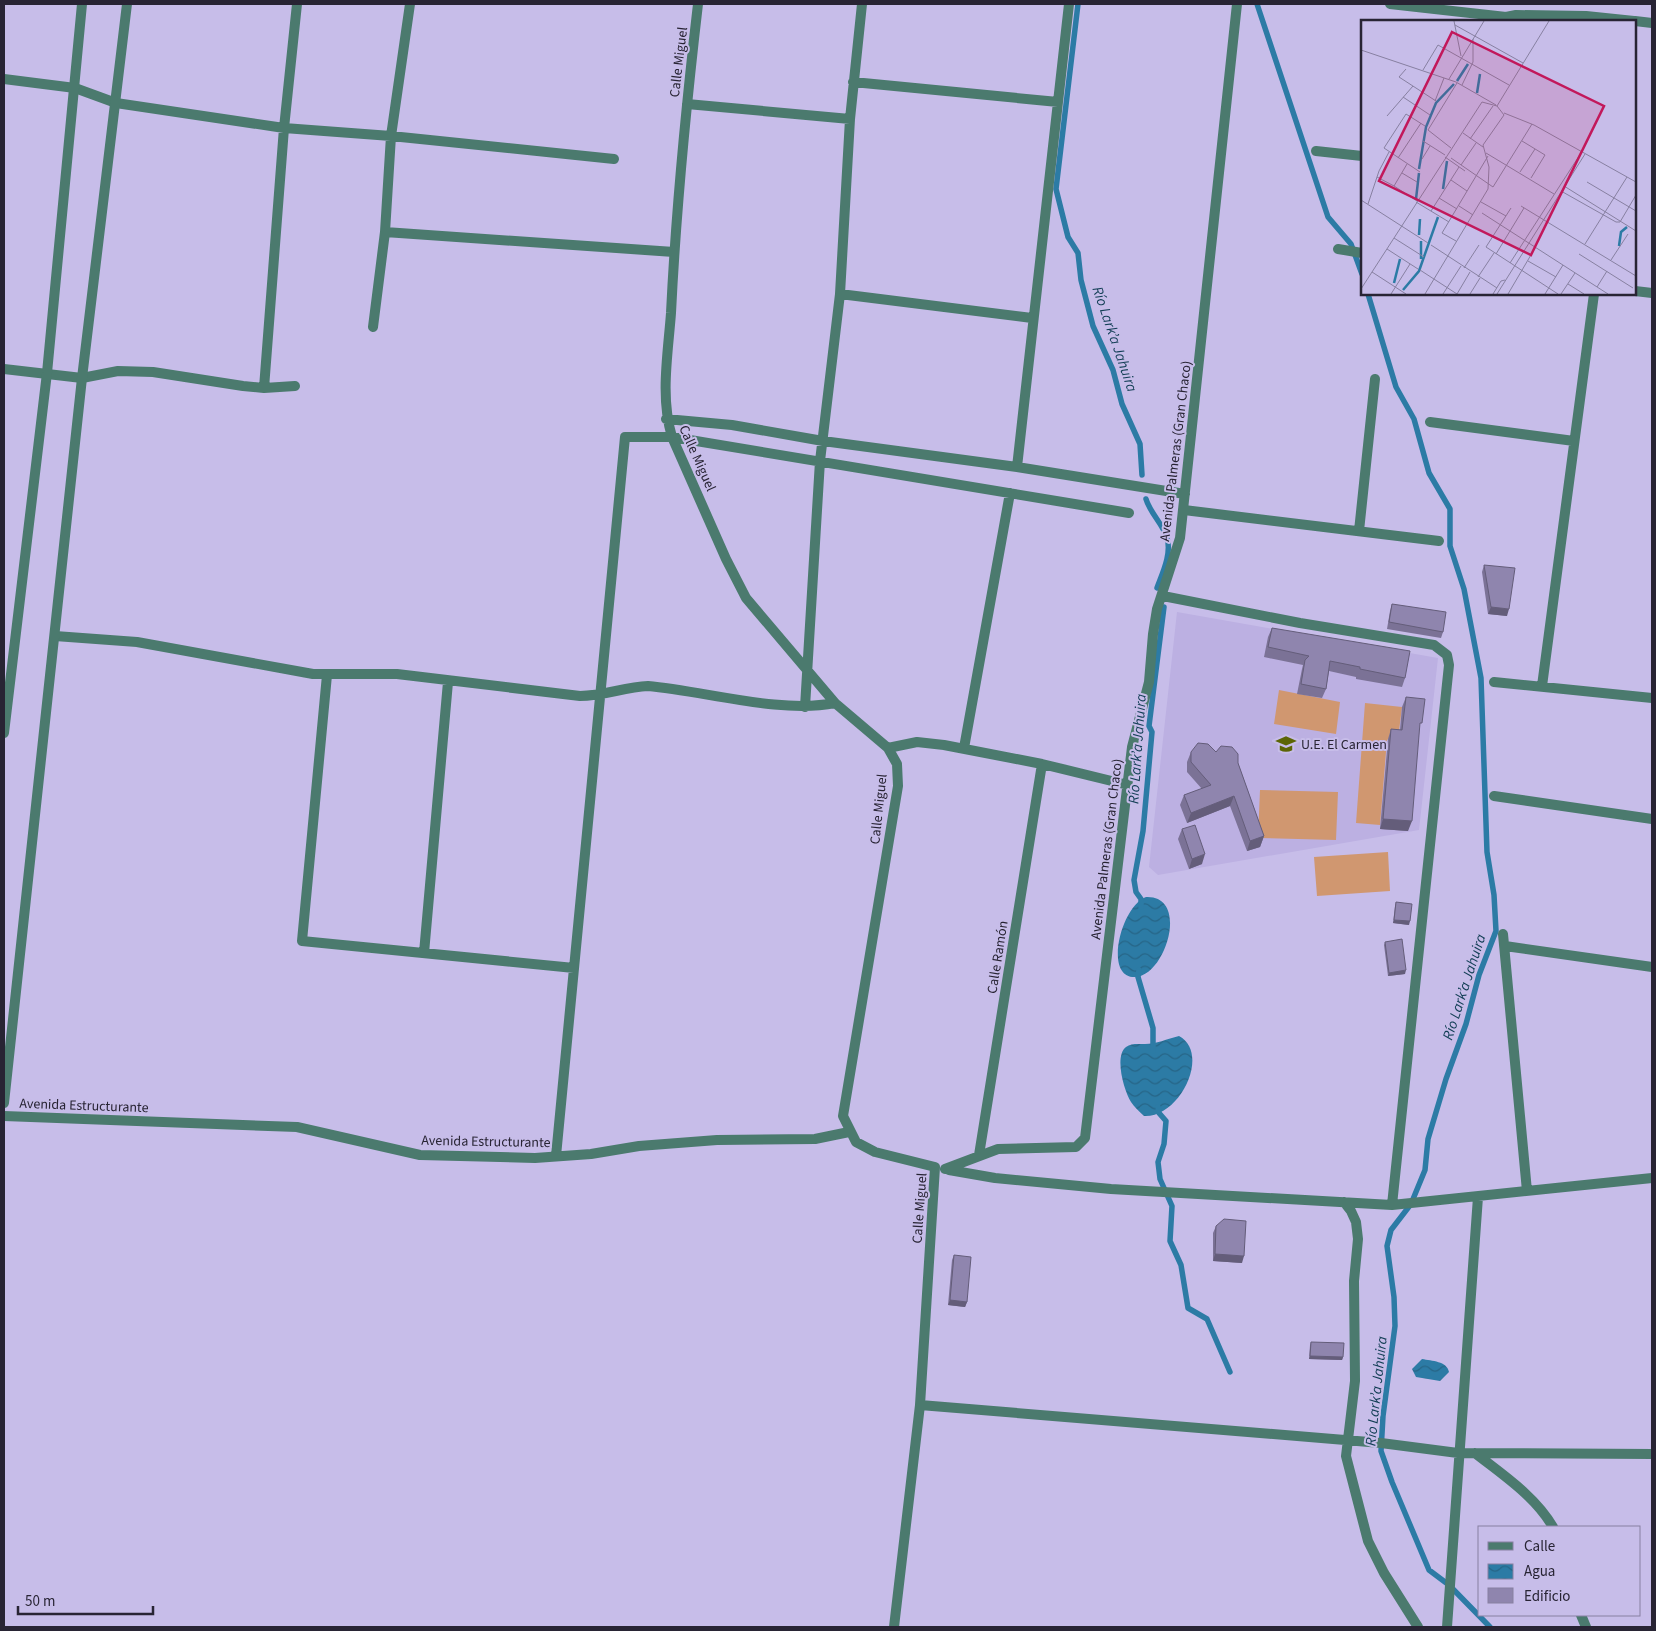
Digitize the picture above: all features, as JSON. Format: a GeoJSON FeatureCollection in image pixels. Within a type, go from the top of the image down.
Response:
{"type":"FeatureCollection","features":[{"type":"Feature","properties":{"kind":"street"},"geometry":{"type":"LineString","coordinates":[[4,733],[6,694],[47,372],[82,4]]}},
{"type":"Feature","properties":{"kind":"street"},"geometry":{"type":"LineString","coordinates":[[4,1103],[82,378],[127,4]]}},
{"type":"Feature","properties":{"kind":"street"},"geometry":{"type":"LineString","coordinates":[[264,388],[284,128],[297,4]]}},
{"type":"Feature","properties":{"kind":"street"},"geometry":{"type":"LineString","coordinates":[[373,328],[385,232],[391,136],[410,4]]}},
{"type":"Feature","properties":{"kind":"street","name":"Calle Miguel"},"geometry":{"type":"LineString","coordinates":[[698,4],[674,252],[665,393],[666,419],[672,437],[726,559],[746,598],[835,703],[888,748],[896,764],[898,786],[843,1116],[849,1132],[856,1142],[875,1152],[940,1168],[920,1405],[894,1627]]}},
{"type":"Feature","properties":{"kind":"street"},"geometry":{"type":"LineString","coordinates":[[805,707],[820,461],[840,294],[850,120],[862,4]]}},
{"type":"Feature","properties":{"kind":"street"},"geometry":{"type":"LineString","coordinates":[[1017,467],[1032,318],[1069,4]]}},
{"type":"Feature","properties":{"kind":"street","name":"Avenida Palmeras (Gran Chaco)"},"geometry":{"type":"LineString","coordinates":[[940,1168],[998,1149],[1076,1147],[1085,1138],[1132,747],[1149,682],[1152,634],[1157,609],[1163,596],[1180,538],[1184,510],[1237,4]]}},
{"type":"Feature","properties":{"kind":"street"},"geometry":{"type":"LineString","coordinates":[[1390,4],[1506,19],[1516,15],[1586,16],[1624,20]]}},
{"type":"Feature","properties":{"kind":"street"},"geometry":{"type":"LineString","coordinates":[[1636,21],[1652,23]]}},
{"type":"Feature","properties":{"kind":"street"},"geometry":{"type":"LineString","coordinates":[[4,79],[75,88],[116,103],[284,128],[391,136],[614,159]]}},
{"type":"Feature","properties":{"kind":"street"},"geometry":{"type":"LineString","coordinates":[[853,82],[1058,102]]}},
{"type":"Feature","properties":{"kind":"street"},"geometry":{"type":"LineString","coordinates":[[687,104],[850,120]]}},
{"type":"Feature","properties":{"kind":"street"},"geometry":{"type":"LineString","coordinates":[[1316,150],[1361,156]]}},
{"type":"Feature","properties":{"kind":"street"},"geometry":{"type":"LineString","coordinates":[[385,232],[674,252]]}},
{"type":"Feature","properties":{"kind":"street"},"geometry":{"type":"LineString","coordinates":[[1338,250],[1361,253]]}},
{"type":"Feature","properties":{"kind":"street"},"geometry":{"type":"LineString","coordinates":[[1636,291],[1652,293]]}},
{"type":"Feature","properties":{"kind":"street"},"geometry":{"type":"LineString","coordinates":[[840,294],[1032,318]]}},
{"type":"Feature","properties":{"kind":"street"},"geometry":{"type":"LineString","coordinates":[[1542,686],[1594,295]]}},
{"type":"Feature","properties":{"kind":"street"},"geometry":{"type":"LineString","coordinates":[[4,369],[47,372],[82,378],[118,371],[153,372],[264,388],[295,386]]}},
{"type":"Feature","properties":{"kind":"street"},"geometry":{"type":"LineString","coordinates":[[1359,531],[1375,379]]}},
{"type":"Feature","properties":{"kind":"street"},"geometry":{"type":"LineString","coordinates":[[666,419],[732,425],[823,441],[1017,467],[1185,494]]}},
{"type":"Feature","properties":{"kind":"street"},"geometry":{"type":"LineString","coordinates":[[1430,422],[1574,440]]}},
{"type":"Feature","properties":{"kind":"street"},"geometry":{"type":"LineString","coordinates":[[556,1156],[625,437],[672,437],[1129,513]]}},
{"type":"Feature","properties":{"kind":"street"},"geometry":{"type":"LineString","coordinates":[[964,748],[1010,493]]}},
{"type":"Feature","properties":{"kind":"street"},"geometry":{"type":"LineString","coordinates":[[1184,510],[1439,541]]}},
{"type":"Feature","properties":{"kind":"street"},"geometry":{"type":"LineString","coordinates":[[1163,596],[1300,623],[1434,645],[1447,655],[1449,666],[1392,1205]]}},
{"type":"Feature","properties":{"kind":"street"},"geometry":{"type":"LineString","coordinates":[[55,636],[137,642],[327,675],[397,674],[448,682],[580,696],[600,695],[625,688],[648,686],[805,707],[835,703]]}},
{"type":"Feature","properties":{"kind":"street"},"geometry":{"type":"LineString","coordinates":[[327,675],[302,941],[574,968]]}},
{"type":"Feature","properties":{"kind":"street"},"geometry":{"type":"LineString","coordinates":[[424,953],[448,682]]}},
{"type":"Feature","properties":{"kind":"street"},"geometry":{"type":"LineString","coordinates":[[1494,682],[1652,698]]}},
{"type":"Feature","properties":{"kind":"street"},"geometry":{"type":"LineString","coordinates":[[888,748],[917,742],[964,748],[1042,764],[1128,785]]}},
{"type":"Feature","properties":{"kind":"street","name":"Calle Ramón"},"geometry":{"type":"LineString","coordinates":[[979,1155],[1042,764]]}},
{"type":"Feature","properties":{"kind":"street"},"geometry":{"type":"LineString","coordinates":[[1494,796],[1652,819]]}},
{"type":"Feature","properties":{"kind":"street"},"geometry":{"type":"LineString","coordinates":[[1503,934],[1527,1191]]}},
{"type":"Feature","properties":{"kind":"street"},"geometry":{"type":"LineString","coordinates":[[1505,946],[1652,967]]}},
{"type":"Feature","properties":{"kind":"street","name":"Avenida Estructurante"},"geometry":{"type":"LineString","coordinates":[[4,1116],[297,1127],[420,1155],[556,1156],[591,1154],[640,1146],[717,1140],[815,1140],[849,1132]]}},
{"type":"Feature","properties":{"kind":"street"},"geometry":{"type":"LineString","coordinates":[[940,1168],[995,1178],[1111,1189],[1392,1205],[1652,1178]]}},
{"type":"Feature","properties":{"kind":"street"},"geometry":{"type":"LineString","coordinates":[[1446,1627],[1478,1197]]}},
{"type":"Feature","properties":{"kind":"street"},"geometry":{"type":"LineString","coordinates":[[1344,1202],[1352,1211],[1356,1222],[1358,1239],[1354,1281],[1355,1381],[1346,1456],[1368,1541],[1384,1574],[1418,1627]]}},
{"type":"Feature","properties":{"kind":"street"},"geometry":{"type":"LineString","coordinates":[[920,1405],[1348,1440],[1458,1453],[1652,1454]]}},
{"type":"Feature","properties":{"kind":"street"},"geometry":{"type":"LineString","coordinates":[[1475,1453],[1540,1507],[1552,1526]]}},
{"type":"Feature","properties":{"kind":"shaded area"},"geometry":{"type":"Polygon","coordinates":[[[1177,612],[1438,658],[1419,830],[1158,875],[1149,867],[1177,612]]]}},
{"type":"Feature","properties":{"kind":"shaded area"},"geometry":{"type":"Polygon","coordinates":[[[1279,690],[1340,702],[1336,734],[1274,724],[1279,690]]]}},
{"type":"Feature","properties":{"kind":"shaded area"},"geometry":{"type":"Polygon","coordinates":[[[1365,703],[1402,707],[1399,731],[1387,740],[1380,825],[1356,823],[1365,703]]]}},
{"type":"Feature","properties":{"kind":"shaded area"},"geometry":{"type":"Polygon","coordinates":[[[1260,790],[1338,792],[1336,840],[1258,838],[1260,790]]]}},
{"type":"Feature","properties":{"kind":"shaded area"},"geometry":{"type":"Polygon","coordinates":[[[1388,852],[1390,891],[1317,896],[1314,857],[1388,852]]]}},
{"type":"Feature","properties":{"kind":"water"},"geometry":{"type":"Polygon","coordinates":[[[1146,897],[1159,900],[1167,909],[1170,921],[1169,936],[1164,951],[1156,964],[1146,973],[1135,977],[1125,974],[1120,966],[1118,954],[1119,941],[1129,913],[1137,903],[1146,897]]]}},
{"type":"Feature","properties":{"kind":"water"},"geometry":{"type":"Polygon","coordinates":[[[1179,1036],[1188,1044],[1192,1056],[1187,1083],[1169,1107],[1157,1114],[1144,1116],[1128,1097],[1121,1074],[1122,1051],[1130,1045],[1153,1043],[1179,1036]]]}},
{"type":"Feature","properties":{"kind":"water"},"geometry":{"type":"Polygon","coordinates":[[[1422,1359],[1442,1364],[1448,1368],[1449,1372],[1440,1381],[1416,1377],[1412,1369],[1422,1359]]]}},
{"type":"Feature","properties":{"kind":"building"},"geometry":{"type":"Polygon","coordinates":[[[1484,565],[1515,568],[1509,609],[1491,607],[1484,565]]]}},
{"type":"Feature","properties":{"kind":"building"},"geometry":{"type":"Polygon","coordinates":[[[1392,604],[1446,612],[1443,632],[1389,622],[1392,604]]]}},
{"type":"Feature","properties":{"kind":"building"},"geometry":{"type":"Polygon","coordinates":[[[1272,628],[1410,651],[1405,678],[1330,661],[1326,689],[1301,684],[1305,660],[1309,656],[1268,647],[1272,628]]]}},
{"type":"Feature","properties":{"kind":"building"},"geometry":{"type":"Polygon","coordinates":[[[1406,697],[1425,699],[1422,723],[1420,723],[1412,821],[1383,819],[1391,729],[1402,730],[1406,697]]]}},
{"type":"Feature","properties":{"kind":"building"},"geometry":{"type":"Polygon","coordinates":[[[1198,743],[1208,744],[1216,752],[1221,746],[1232,747],[1238,754],[1238,763],[1264,836],[1250,841],[1234,796],[1191,813],[1184,795],[1211,785],[1191,762],[1191,752],[1198,743]]]}},
{"type":"Feature","properties":{"kind":"building"},"geometry":{"type":"Polygon","coordinates":[[[1195,825],[1205,854],[1192,859],[1182,829],[1195,825]]]}},
{"type":"Feature","properties":{"kind":"building"},"geometry":{"type":"Polygon","coordinates":[[[1396,902],[1412,904],[1410,921],[1394,920],[1396,902]]]}},
{"type":"Feature","properties":{"kind":"building"},"geometry":{"type":"Polygon","coordinates":[[[1402,939],[1406,970],[1389,973],[1385,942],[1402,939]]]}},
{"type":"Feature","properties":{"kind":"building"},"geometry":{"type":"Polygon","coordinates":[[[1224,1219],[1246,1221],[1244,1256],[1215,1254],[1216,1226],[1224,1219]]]}},
{"type":"Feature","properties":{"kind":"building"},"geometry":{"type":"Polygon","coordinates":[[[954,1255],[971,1257],[967,1302],[950,1300],[954,1255]]]}},
{"type":"Feature","properties":{"kind":"building"},"geometry":{"type":"Polygon","coordinates":[[[1311,1342],[1344,1343],[1343,1357],[1310,1356],[1311,1342]]]}},
{"type":"Feature","properties":{"kind":"waterway","name":"Río Lark’a Jahuira"},"geometry":{"type":"LineString","coordinates":[[1078,4],[1056,189],[1068,237],[1078,253],[1081,280],[1093,326],[1113,370],[1122,404],[1140,444],[1142,475]]}},
{"type":"Feature","properties":{"kind":"waterway","name":"Río Lark’a Jahuira"},"geometry":{"type":"LineString","coordinates":[[1257,4],[1328,217],[1351,244],[1361,271]]}},
{"type":"Feature","properties":{"kind":"waterway","name":"Río Lark’a Jahuira"},"geometry":{"type":"LineString","coordinates":[[1368,295],[1396,387],[1414,419],[1429,473],[1450,509],[1450,546],[1464,589],[1481,678],[1487,852],[1494,895],[1496,931],[1479,975],[1466,1024],[1446,1079],[1428,1139],[1425,1170],[1411,1204],[1391,1230],[1387,1246],[1394,1297],[1395,1326],[1383,1416],[1381,1451],[1429,1570],[1449,1585],[1478,1615]]}},
{"type":"Feature","properties":{"kind":"waterway","name":"Río Lark’a Jahuira"},"geometry":{"type":"LineString","coordinates":[[1146,499],[1150,509],[1163,528],[1168,544],[1166,564],[1157,588]]}},
{"type":"Feature","properties":{"kind":"waterway","name":"Río Lark’a Jahuira"},"geometry":{"type":"LineString","coordinates":[[1141,907],[1141,899],[1136,892],[1134,880],[1143,831],[1152,732],[1149,726],[1164,607]]}},
{"type":"Feature","properties":{"kind":"waterway","name":"Río Lark’a Jahuira"},"geometry":{"type":"LineString","coordinates":[[1139,970],[1138,977],[1153,1028],[1153,1051]]}},
{"type":"Feature","properties":{"kind":"waterway","name":"Río Lark’a Jahuira"},"geometry":{"type":"LineString","coordinates":[[1158,1107],[1159,1113],[1166,1121],[1164,1144],[1158,1162],[1160,1179],[1172,1206],[1170,1241],[1181,1265],[1188,1308],[1207,1319],[1230,1372]]}},
{"type":"Feature","properties":{"kind":"waterway","name":"Río Lark’a Jahuira"},"geometry":{"type":"LineString","coordinates":[[1479,1616],[1490,1627]]}},
{"type":"Feature","properties":{"kind":"place","name":"U.E. El Carmen"},"geometry":{"type":"Point","coordinates":[1286,744]}}]}
